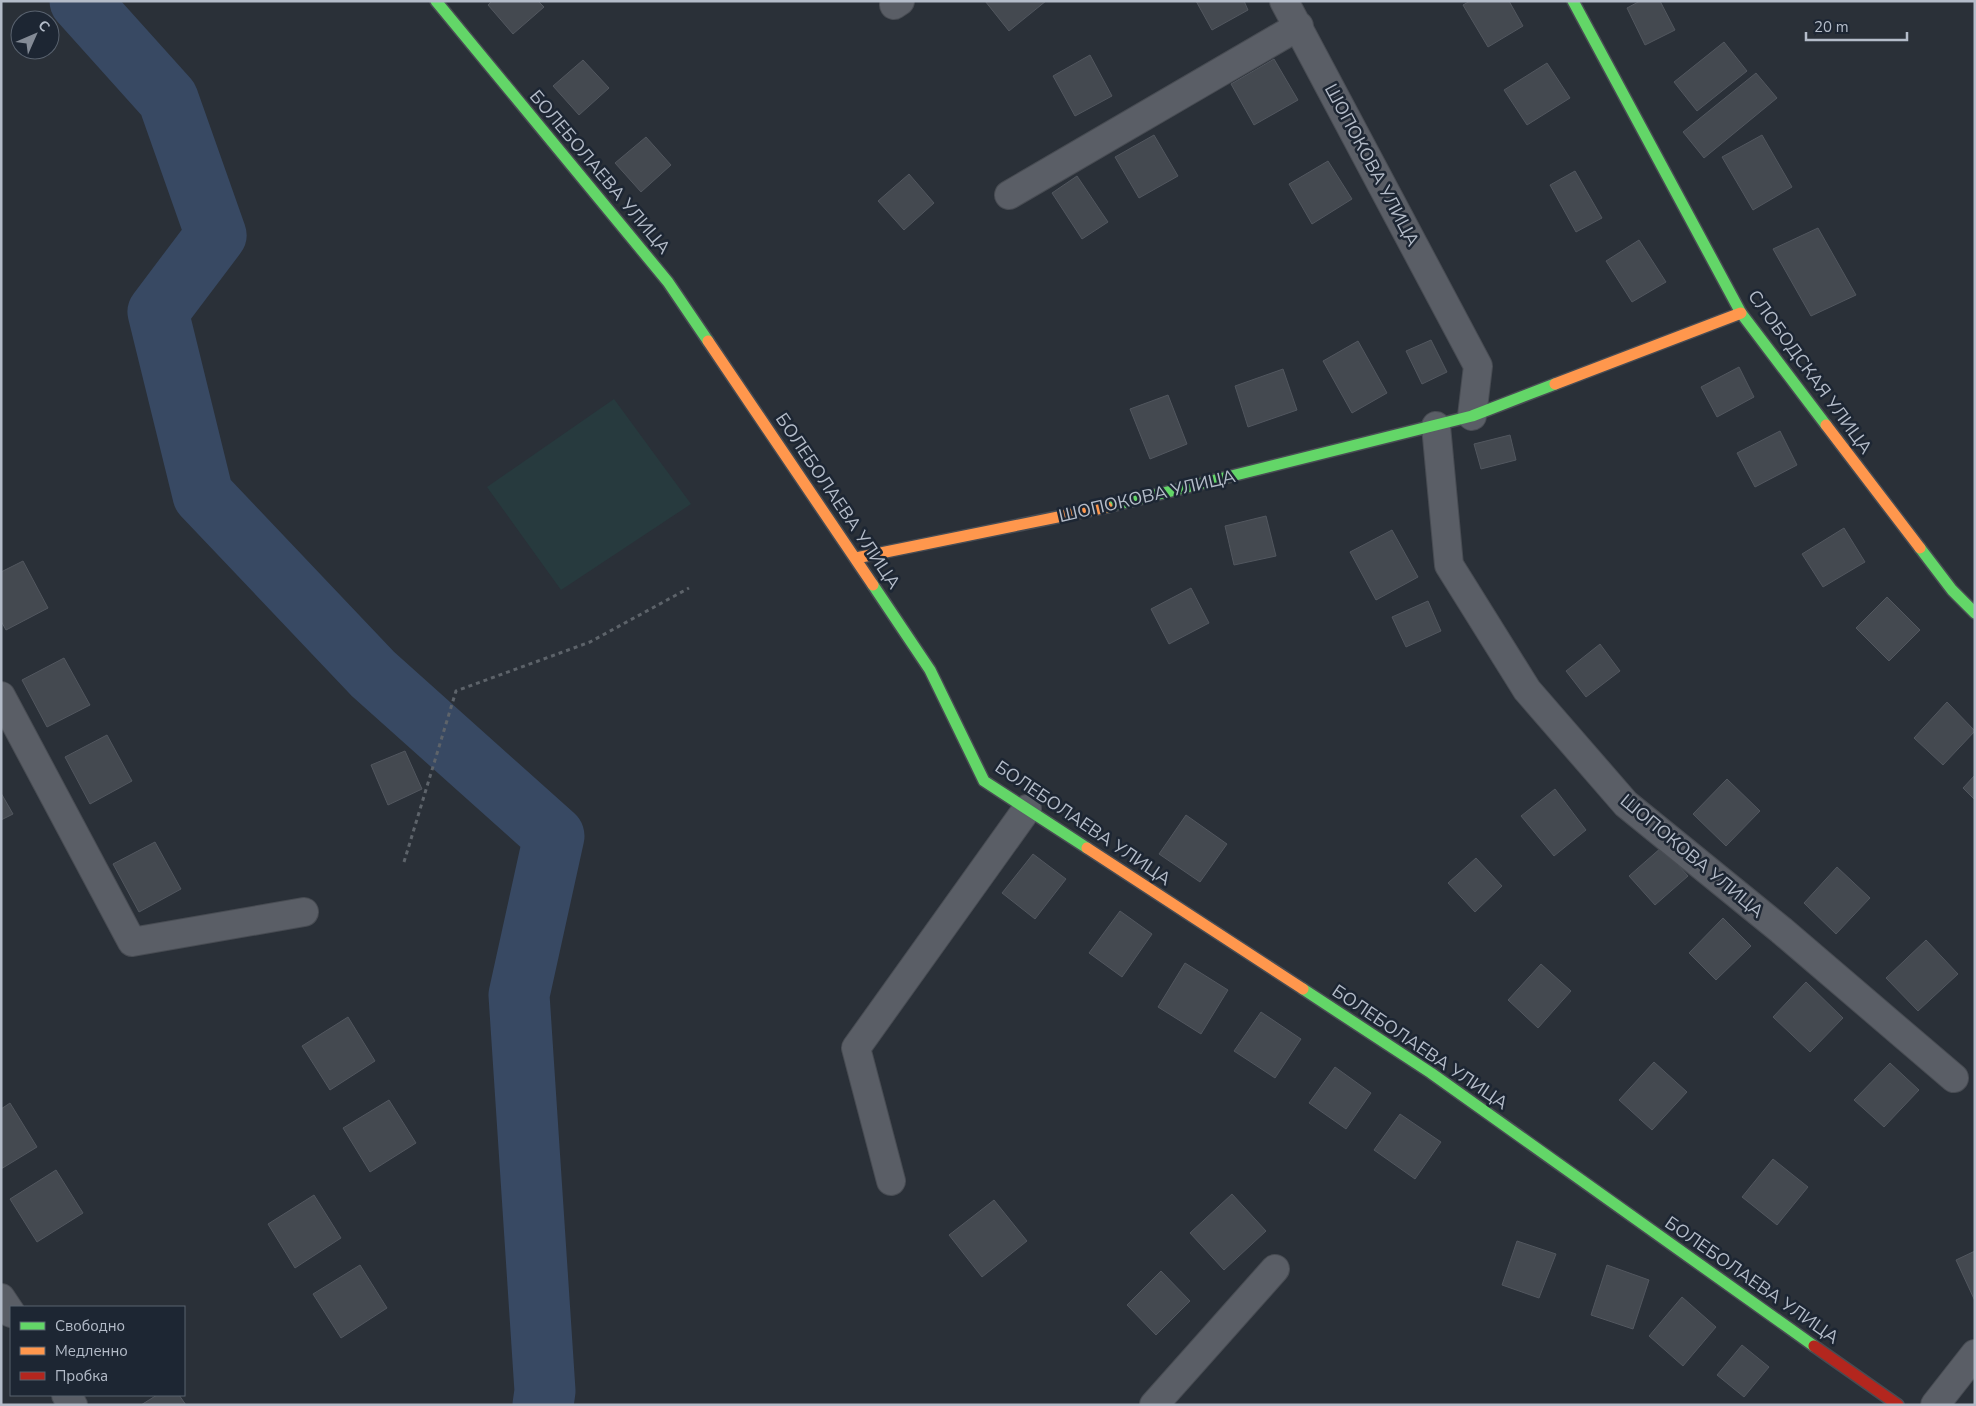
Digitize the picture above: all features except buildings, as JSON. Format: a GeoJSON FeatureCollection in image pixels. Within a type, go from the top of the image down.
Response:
{"type":"FeatureCollection","features":[{"type":"Feature","properties":{"kind":"street","name":"БОЛЕБОЛАЕВА УЛИЦА"},"geometry":{"type":"LineString","coordinates":[[436,1],[668,282],[930,670],[984,781],[1431,1073],[1898,1405]]}},
{"type":"Feature","properties":{"kind":"street","name":"ШОПОКОВА УЛИЦА"},"geometry":{"type":"LineString","coordinates":[[1284,1],[1299,26],[1478,366],[1472,416]]}},
{"type":"Feature","properties":{"kind":"street","name":"СЛОБОДСКАЯ УЛИЦА"},"geometry":{"type":"LineString","coordinates":[[1573,1],[1741,312],[1952,590],[1975,613]]}},
{"type":"Feature","properties":{"kind":"street"},"geometry":{"type":"LineString","coordinates":[[1009,195],[1299,26]]}},
{"type":"Feature","properties":{"kind":"street","name":"ШОПОКОВА УЛИЦА"},"geometry":{"type":"LineString","coordinates":[[856,558],[1145,499],[1472,416],[1741,312]]}},
{"type":"Feature","properties":{"kind":"street","name":"ШОПОКОВА УЛИЦА"},"geometry":{"type":"LineString","coordinates":[[1436,426],[1449,565],[1527,690],[1626,804],[1781,930],[1954,1078]]}},
{"type":"Feature","properties":{"kind":"street"},"geometry":{"type":"LineString","coordinates":[[1,696],[132,942],[304,912]]}},
{"type":"Feature","properties":{"kind":"street"},"geometry":{"type":"LineString","coordinates":[[891,1181],[856,1048],[1027,809]]}},
{"type":"Feature","properties":{"kind":"street"},"geometry":{"type":"LineString","coordinates":[[1154,1405],[1275,1269]]}},
{"type":"Feature","properties":{"kind":"street"},"geometry":{"type":"LineString","coordinates":[[1,1298],[10,1312]]}},
{"type":"Feature","properties":{"kind":"street"},"geometry":{"type":"LineString","coordinates":[[1936,1405],[1975,1354]]}},
{"type":"Feature","properties":{"kind":"path"},"geometry":{"type":"LineString","coordinates":[[404,862],[456,691],[590,642],[689,588]]}},
{"type":"Feature","properties":{"kind":"green space"},"geometry":{"type":"Polygon","coordinates":[[[614,399],[691,504],[561,590],[487,487],[614,399]]]}},
{"type":"Feature","properties":{"kind":"waterway"},"geometry":{"type":"LineString","coordinates":[[80,1],[168,99],[216,235],[158,312],[203,495],[373,674],[554,836],[519,995],[545,1391],[543,1405]]}},
{"type":"Feature","properties":{"kind":"traffic: fast"},"geometry":{"type":"LineString","coordinates":[[436,1],[668,282],[708,341]]}},
{"type":"Feature","properties":{"kind":"traffic: fast"},"geometry":{"type":"LineString","coordinates":[[1573,1],[1741,313],[1826,425]]}},
{"type":"Feature","properties":{"kind":"traffic: fast"},"geometry":{"type":"LineString","coordinates":[[1107,507],[1472,416],[1555,384]]}},
{"type":"Feature","properties":{"kind":"traffic: fast"},"geometry":{"type":"LineString","coordinates":[[1920,548],[1952,590],[1975,613]]}},
{"type":"Feature","properties":{"kind":"traffic: fast"},"geometry":{"type":"LineString","coordinates":[[873,585],[930,670],[984,781],[1087,848]]}},
{"type":"Feature","properties":{"kind":"traffic: fast"},"geometry":{"type":"LineString","coordinates":[[1303,989],[1431,1073],[1814,1346]]}},
{"type":"Feature","properties":{"kind":"traffic: slow"},"geometry":{"type":"LineString","coordinates":[[1555,384],[1741,313]]}},
{"type":"Feature","properties":{"kind":"traffic: slow"},"geometry":{"type":"LineString","coordinates":[[708,341],[873,585]]}},
{"type":"Feature","properties":{"kind":"traffic: slow"},"geometry":{"type":"LineString","coordinates":[[1826,425],[1920,548]]}},
{"type":"Feature","properties":{"kind":"traffic: slow"},"geometry":{"type":"LineString","coordinates":[[856,558],[1107,507]]}},
{"type":"Feature","properties":{"kind":"traffic: slow"},"geometry":{"type":"LineString","coordinates":[[1087,848],[1303,989]]}},
{"type":"Feature","properties":{"kind":"traffic: jam"},"geometry":{"type":"LineString","coordinates":[[1814,1346],[1898,1405]]}}]}
